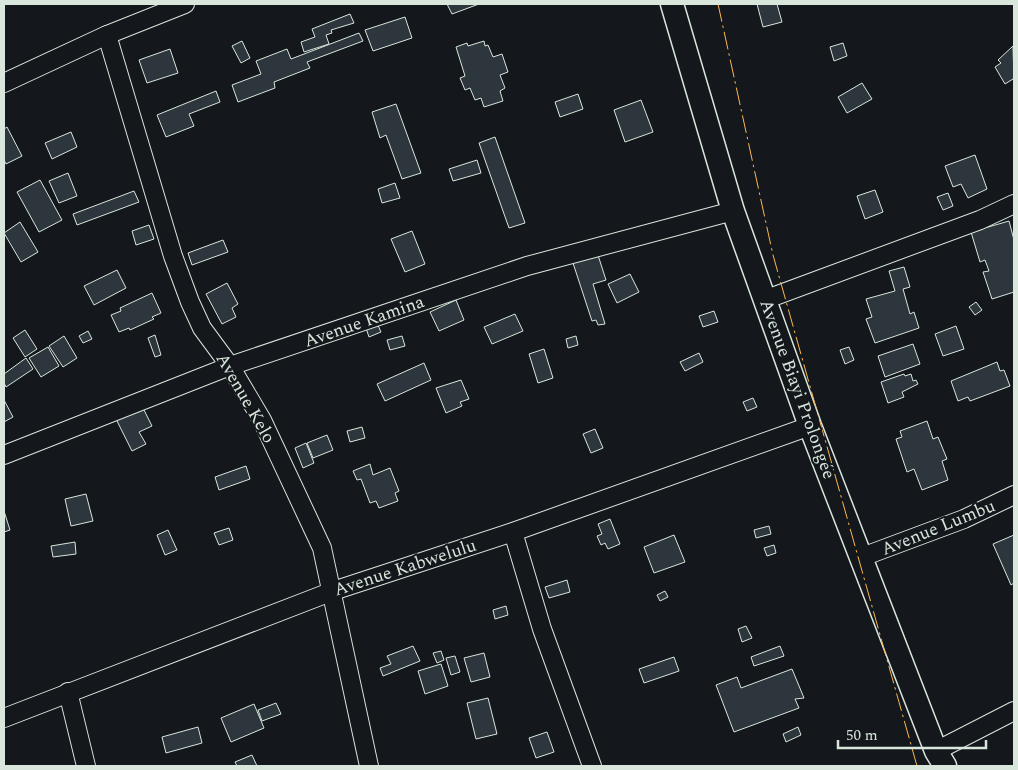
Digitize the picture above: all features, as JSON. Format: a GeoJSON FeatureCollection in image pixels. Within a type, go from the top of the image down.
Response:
{"type":"FeatureCollection","features":[{"type":"Feature","properties":{"kind":"street"},"geometry":{"type":"LineString","coordinates":[[4,83],[107,35],[185,4]]}},
{"type":"Feature","properties":{"kind":"street","name":"Avenue Biayi Prolongée"},"geometry":{"type":"LineString","coordinates":[[672,4],[733,211],[764,300],[810,426],[940,758]]}},
{"type":"Feature","properties":{"kind":"street","name":"Avenue Kelo"},"geometry":{"type":"LineString","coordinates":[[107,35],[174,256],[190,302],[202,328],[230,366],[262,420],[322,548],[333,591],[369,766]]}},
{"type":"Feature","properties":{"kind":"street"},"geometry":{"type":"LineString","coordinates":[[764,300],[980,220],[1014,204]]}},
{"type":"Feature","properties":{"kind":"street","name":"Avenue Kamina"},"geometry":{"type":"LineString","coordinates":[[4,455],[230,366],[528,266],[733,211]]}},
{"type":"Feature","properties":{"kind":"street","name":"Avenue Kabwelulu"},"geometry":{"type":"LineString","coordinates":[[4,718],[333,591],[513,532],[810,426]]}},
{"type":"Feature","properties":{"kind":"street","name":"Avenue Lumbu"},"geometry":{"type":"LineString","coordinates":[[862,557],[964,519],[1014,495]]}},
{"type":"Feature","properties":{"kind":"street"},"geometry":{"type":"LineString","coordinates":[[513,532],[542,629],[592,766]]}},
{"type":"Feature","properties":{"kind":"street"},"geometry":{"type":"LineString","coordinates":[[68,692],[86,766]]}},
{"type":"Feature","properties":{"kind":"street"},"geometry":{"type":"LineString","coordinates":[[940,758],[1014,711]]}},
{"type":"Feature","properties":{"kind":"building"},"geometry":{"type":"Polygon","coordinates":[[[447,4],[479,4],[452,14],[447,4]]]}},
{"type":"Feature","properties":{"kind":"building"},"geometry":{"type":"Polygon","coordinates":[[[757,4],[777,4],[782,22],[763,27],[757,4]]]}},
{"type":"Feature","properties":{"kind":"building"},"geometry":{"type":"Polygon","coordinates":[[[350,14],[354,23],[331,30],[332,33],[326,35],[329,44],[304,52],[301,42],[315,37],[312,29],[350,14]]]}},
{"type":"Feature","properties":{"kind":"building"},"geometry":{"type":"Polygon","coordinates":[[[405,17],[412,38],[373,51],[365,30],[405,17]]]}},
{"type":"Feature","properties":{"kind":"building"},"geometry":{"type":"Polygon","coordinates":[[[359,33],[363,41],[307,62],[310,68],[274,82],[275,88],[238,102],[232,85],[261,74],[256,61],[287,49],[291,59],[359,33]]]}},
{"type":"Feature","properties":{"kind":"building"},"geometry":{"type":"Polygon","coordinates":[[[242,41],[250,58],[241,63],[232,46],[242,41]]]}},
{"type":"Feature","properties":{"kind":"building"},"geometry":{"type":"Polygon","coordinates":[[[484,41],[485,46],[488,45],[493,57],[502,54],[508,72],[500,75],[505,88],[500,91],[503,101],[484,107],[481,98],[475,100],[470,88],[465,90],[460,78],[465,76],[456,47],[467,43],[468,46],[484,41]]]}},
{"type":"Feature","properties":{"kind":"building"},"geometry":{"type":"Polygon","coordinates":[[[843,43],[847,56],[834,61],[830,47],[843,43]]]}},
{"type":"Feature","properties":{"kind":"building"},"geometry":{"type":"Polygon","coordinates":[[[1013,46],[1014,82],[1013,79],[1005,84],[995,67],[1001,63],[998,60],[1013,46]]]}},
{"type":"Feature","properties":{"kind":"building"},"geometry":{"type":"Polygon","coordinates":[[[170,49],[178,73],[147,83],[139,60],[170,49]]]}},
{"type":"Feature","properties":{"kind":"building"},"geometry":{"type":"Polygon","coordinates":[[[862,83],[872,99],[847,113],[838,97],[862,83]]]}},
{"type":"Feature","properties":{"kind":"building"},"geometry":{"type":"Polygon","coordinates":[[[216,91],[220,102],[189,114],[194,126],[166,137],[157,115],[216,91]]]}},
{"type":"Feature","properties":{"kind":"building"},"geometry":{"type":"Polygon","coordinates":[[[578,94],[583,109],[560,117],[555,102],[578,94]]]}},
{"type":"Feature","properties":{"kind":"building"},"geometry":{"type":"Polygon","coordinates":[[[641,100],[653,132],[625,142],[614,110],[641,100]]]}},
{"type":"Feature","properties":{"kind":"building"},"geometry":{"type":"Polygon","coordinates":[[[396,104],[421,173],[402,179],[386,135],[380,138],[372,112],[396,104]]]}},
{"type":"Feature","properties":{"kind":"building"},"geometry":{"type":"Polygon","coordinates":[[[7,127],[22,156],[6,164],[4,160],[4,129],[7,127]]]}},
{"type":"Feature","properties":{"kind":"building"},"geometry":{"type":"Polygon","coordinates":[[[71,132],[77,147],[52,159],[45,143],[71,132]]]}},
{"type":"Feature","properties":{"kind":"building"},"geometry":{"type":"Polygon","coordinates":[[[495,137],[525,223],[509,228],[479,143],[495,137]]]}},
{"type":"Feature","properties":{"kind":"building"},"geometry":{"type":"Polygon","coordinates":[[[975,155],[987,189],[968,198],[961,184],[953,187],[945,166],[975,155]]]}},
{"type":"Feature","properties":{"kind":"building"},"geometry":{"type":"Polygon","coordinates":[[[477,160],[481,173],[453,181],[449,169],[477,160]]]}},
{"type":"Feature","properties":{"kind":"building"},"geometry":{"type":"Polygon","coordinates":[[[68,173],[77,196],[59,203],[49,181],[68,173]]]}},
{"type":"Feature","properties":{"kind":"building"},"geometry":{"type":"Polygon","coordinates":[[[40,180],[62,220],[39,232],[17,192],[40,180]]]}},
{"type":"Feature","properties":{"kind":"building"},"geometry":{"type":"Polygon","coordinates":[[[395,183],[400,198],[382,203],[378,189],[395,183]]]}},
{"type":"Feature","properties":{"kind":"building"},"geometry":{"type":"Polygon","coordinates":[[[875,190],[883,212],[865,219],[857,196],[875,190]]]}},
{"type":"Feature","properties":{"kind":"building"},"geometry":{"type":"Polygon","coordinates":[[[134,191],[139,202],[77,225],[73,214],[134,191]]]}},
{"type":"Feature","properties":{"kind":"building"},"geometry":{"type":"Polygon","coordinates":[[[948,193],[953,206],[943,210],[937,197],[948,193]]]}},
{"type":"Feature","properties":{"kind":"building"},"geometry":{"type":"Polygon","coordinates":[[[1009,221],[1014,240],[1014,292],[992,299],[983,272],[989,271],[985,260],[980,262],[971,232],[1009,221]]]}},
{"type":"Feature","properties":{"kind":"building"},"geometry":{"type":"Polygon","coordinates":[[[20,222],[38,252],[21,262],[4,233],[20,222]]]}},
{"type":"Feature","properties":{"kind":"building"},"geometry":{"type":"Polygon","coordinates":[[[149,225],[154,239],[136,245],[132,231],[149,225]]]}},
{"type":"Feature","properties":{"kind":"building"},"geometry":{"type":"Polygon","coordinates":[[[412,231],[425,264],[405,272],[391,239],[412,231]]]}},
{"type":"Feature","properties":{"kind":"building"},"geometry":{"type":"Polygon","coordinates":[[[223,240],[228,252],[192,265],[188,253],[223,240]]]}},
{"type":"Feature","properties":{"kind":"building"},"geometry":{"type":"Polygon","coordinates":[[[597,252],[606,280],[593,284],[605,324],[598,325],[596,320],[592,321],[572,260],[597,252]]]}},
{"type":"Feature","properties":{"kind":"building"},"geometry":{"type":"Polygon","coordinates":[[[904,267],[910,287],[903,289],[910,314],[914,312],[919,328],[875,343],[866,319],[872,317],[866,299],[895,291],[889,271],[904,267]]]}},
{"type":"Feature","properties":{"kind":"building"},"geometry":{"type":"Polygon","coordinates":[[[117,270],[126,288],[94,305],[84,286],[117,270]]]}},
{"type":"Feature","properties":{"kind":"building"},"geometry":{"type":"Polygon","coordinates":[[[630,274],[639,292],[617,303],[608,284],[630,274]]]}},
{"type":"Feature","properties":{"kind":"building"},"geometry":{"type":"Polygon","coordinates":[[[227,283],[238,304],[232,308],[236,317],[222,324],[206,294],[227,283]]]}},
{"type":"Feature","properties":{"kind":"building"},"geometry":{"type":"Polygon","coordinates":[[[152,293],[161,313],[152,317],[154,319],[130,330],[129,328],[119,332],[111,315],[121,311],[120,308],[152,293]]]}},
{"type":"Feature","properties":{"kind":"building"},"geometry":{"type":"Polygon","coordinates":[[[456,300],[464,320],[439,331],[430,312],[456,300]]]}},
{"type":"Feature","properties":{"kind":"building"},"geometry":{"type":"Polygon","coordinates":[[[976,302],[982,310],[975,315],[969,307],[976,302]]]}},
{"type":"Feature","properties":{"kind":"building"},"geometry":{"type":"Polygon","coordinates":[[[714,311],[718,322],[703,327],[699,316],[714,311]]]}},
{"type":"Feature","properties":{"kind":"building"},"geometry":{"type":"Polygon","coordinates":[[[515,314],[523,331],[492,344],[484,327],[515,314]]]}},
{"type":"Feature","properties":{"kind":"building"},"geometry":{"type":"Polygon","coordinates":[[[377,323],[381,332],[369,337],[366,328],[377,323]]]}},
{"type":"Feature","properties":{"kind":"building"},"geometry":{"type":"Polygon","coordinates":[[[956,326],[964,349],[943,356],[935,334],[956,326]]]}},
{"type":"Feature","properties":{"kind":"building"},"geometry":{"type":"Polygon","coordinates":[[[25,330],[37,349],[25,357],[13,338],[25,330]]]}},
{"type":"Feature","properties":{"kind":"building"},"geometry":{"type":"Polygon","coordinates":[[[88,331],[92,339],[83,343],[79,336],[88,331]]]}},
{"type":"Feature","properties":{"kind":"building"},"geometry":{"type":"Polygon","coordinates":[[[155,335],[161,355],[155,357],[148,338],[155,335]]]}},
{"type":"Feature","properties":{"kind":"building"},"geometry":{"type":"Polygon","coordinates":[[[64,336],[77,358],[63,367],[49,346],[64,336]]]}},
{"type":"Feature","properties":{"kind":"building"},"geometry":{"type":"Polygon","coordinates":[[[402,336],[405,346],[390,350],[387,340],[402,336]]]}},
{"type":"Feature","properties":{"kind":"building"},"geometry":{"type":"Polygon","coordinates":[[[576,336],[578,345],[568,348],[566,339],[576,336]]]}},
{"type":"Feature","properties":{"kind":"building"},"geometry":{"type":"Polygon","coordinates":[[[913,344],[920,364],[885,377],[878,356],[913,344]]]}},
{"type":"Feature","properties":{"kind":"building"},"geometry":{"type":"Polygon","coordinates":[[[48,347],[59,366],[41,377],[29,358],[48,347]]]}},
{"type":"Feature","properties":{"kind":"building"},"geometry":{"type":"Polygon","coordinates":[[[849,347],[854,360],[845,364],[840,350],[849,347]]]}},
{"type":"Feature","properties":{"kind":"building"},"geometry":{"type":"Polygon","coordinates":[[[544,349],[553,378],[538,383],[529,354],[544,349]]]}},
{"type":"Feature","properties":{"kind":"building"},"geometry":{"type":"Polygon","coordinates":[[[699,353],[703,362],[685,371],[680,362],[699,353]]]}},
{"type":"Feature","properties":{"kind":"building"},"geometry":{"type":"Polygon","coordinates":[[[26,358],[33,369],[6,387],[4,374],[26,358]]]}},
{"type":"Feature","properties":{"kind":"building"},"geometry":{"type":"Polygon","coordinates":[[[997,362],[1000,371],[1004,370],[1010,386],[970,401],[968,397],[958,401],[951,381],[997,362]]]}},
{"type":"Feature","properties":{"kind":"building"},"geometry":{"type":"Polygon","coordinates":[[[424,363],[431,380],[385,401],[377,384],[424,363]]]}},
{"type":"Feature","properties":{"kind":"building"},"geometry":{"type":"Polygon","coordinates":[[[904,374],[905,376],[911,374],[913,381],[916,380],[918,384],[902,392],[904,397],[888,403],[881,382],[904,374]]]}},
{"type":"Feature","properties":{"kind":"building"},"geometry":{"type":"Polygon","coordinates":[[[461,380],[469,399],[460,402],[462,406],[446,413],[436,388],[461,380]]]}},
{"type":"Feature","properties":{"kind":"building"},"geometry":{"type":"Polygon","coordinates":[[[753,398],[757,407],[747,411],[743,402],[753,398]]]}},
{"type":"Feature","properties":{"kind":"building"},"geometry":{"type":"Polygon","coordinates":[[[4,400],[13,417],[4,422],[4,400]]]}},
{"type":"Feature","properties":{"kind":"building"},"geometry":{"type":"Polygon","coordinates":[[[141,404],[152,426],[139,432],[146,444],[132,451],[115,417],[141,404]]]}},
{"type":"Feature","properties":{"kind":"building"},"geometry":{"type":"Polygon","coordinates":[[[927,421],[933,439],[938,437],[947,459],[942,461],[948,480],[922,490],[914,469],[907,472],[896,439],[902,437],[900,431],[927,421]]]}},
{"type":"Feature","properties":{"kind":"building"},"geometry":{"type":"Polygon","coordinates":[[[362,427],[365,438],[350,442],[347,431],[362,427]]]}},
{"type":"Feature","properties":{"kind":"building"},"geometry":{"type":"Polygon","coordinates":[[[595,429],[603,448],[591,453],[583,434],[595,429]]]}},
{"type":"Feature","properties":{"kind":"building"},"geometry":{"type":"Polygon","coordinates":[[[327,435],[333,450],[313,458],[307,443],[327,435]]]}},
{"type":"Feature","properties":{"kind":"building"},"geometry":{"type":"Polygon","coordinates":[[[306,443],[314,463],[303,468],[295,448],[306,443]]]}},
{"type":"Feature","properties":{"kind":"building"},"geometry":{"type":"Polygon","coordinates":[[[370,464],[373,475],[390,468],[399,491],[395,493],[398,501],[379,508],[376,501],[370,503],[361,479],[357,480],[353,471],[370,464]]]}},
{"type":"Feature","properties":{"kind":"building"},"geometry":{"type":"Polygon","coordinates":[[[246,466],[250,479],[219,490],[215,477],[246,466]]]}},
{"type":"Feature","properties":{"kind":"building"},"geometry":{"type":"Polygon","coordinates":[[[86,494],[93,521],[71,526],[65,499],[86,494]]]}},
{"type":"Feature","properties":{"kind":"building"},"geometry":{"type":"Polygon","coordinates":[[[4,511],[10,530],[4,532],[4,511]]]}},
{"type":"Feature","properties":{"kind":"building"},"geometry":{"type":"Polygon","coordinates":[[[610,519],[620,544],[608,549],[605,543],[601,545],[597,536],[602,534],[598,524],[610,519]]]}},
{"type":"Feature","properties":{"kind":"building"},"geometry":{"type":"Polygon","coordinates":[[[769,526],[771,534],[756,538],[754,530],[769,526]]]}},
{"type":"Feature","properties":{"kind":"building"},"geometry":{"type":"Polygon","coordinates":[[[229,528],[233,540],[219,545],[214,533],[229,528]]]}},
{"type":"Feature","properties":{"kind":"building"},"geometry":{"type":"Polygon","coordinates":[[[168,530],[177,550],[165,555],[157,535],[168,530]]]}},
{"type":"Feature","properties":{"kind":"building"},"geometry":{"type":"Polygon","coordinates":[[[674,535],[685,562],[654,573],[644,547],[674,535]]]}},
{"type":"Feature","properties":{"kind":"building"},"geometry":{"type":"Polygon","coordinates":[[[1014,535],[1014,583],[1011,585],[993,544],[1014,535]]]}},
{"type":"Feature","properties":{"kind":"building"},"geometry":{"type":"Polygon","coordinates":[[[75,542],[76,554],[53,557],[51,546],[75,542]]]}},
{"type":"Feature","properties":{"kind":"building"},"geometry":{"type":"Polygon","coordinates":[[[774,545],[776,553],[767,556],[764,548],[774,545]]]}},
{"type":"Feature","properties":{"kind":"building"},"geometry":{"type":"Polygon","coordinates":[[[567,580],[570,592],[549,598],[545,587],[567,580]]]}},
{"type":"Feature","properties":{"kind":"building"},"geometry":{"type":"Polygon","coordinates":[[[665,591],[668,597],[660,601],[657,595],[665,591]]]}},
{"type":"Feature","properties":{"kind":"building"},"geometry":{"type":"Polygon","coordinates":[[[506,606],[508,615],[495,619],[493,610],[506,606]]]}},
{"type":"Feature","properties":{"kind":"building"},"geometry":{"type":"Polygon","coordinates":[[[746,626],[752,638],[742,642],[738,629],[746,626]]]}},
{"type":"Feature","properties":{"kind":"building"},"geometry":{"type":"Polygon","coordinates":[[[413,646],[420,661],[383,676],[380,668],[391,664],[387,656],[413,646]]]}},
{"type":"Feature","properties":{"kind":"building"},"geometry":{"type":"Polygon","coordinates":[[[780,646],[784,656],[754,666],[751,657],[780,646]]]}},
{"type":"Feature","properties":{"kind":"building"},"geometry":{"type":"Polygon","coordinates":[[[441,651],[444,660],[437,663],[433,653],[441,651]]]}},
{"type":"Feature","properties":{"kind":"building"},"geometry":{"type":"Polygon","coordinates":[[[484,653],[490,677],[471,682],[464,658],[484,653]]]}},
{"type":"Feature","properties":{"kind":"building"},"geometry":{"type":"Polygon","coordinates":[[[455,656],[460,672],[451,675],[446,658],[455,656]]]}},
{"type":"Feature","properties":{"kind":"building"},"geometry":{"type":"Polygon","coordinates":[[[674,657],[679,671],[644,683],[639,669],[674,657]]]}},
{"type":"Feature","properties":{"kind":"building"},"geometry":{"type":"Polygon","coordinates":[[[441,664],[448,686],[425,694],[418,671],[441,664]]]}},
{"type":"Feature","properties":{"kind":"building"},"geometry":{"type":"Polygon","coordinates":[[[792,669],[804,698],[795,699],[799,708],[734,732],[716,685],[737,677],[741,688],[792,669]]]}},
{"type":"Feature","properties":{"kind":"building"},"geometry":{"type":"Polygon","coordinates":[[[488,698],[497,734],[476,739],[467,703],[488,698]]]}},
{"type":"Feature","properties":{"kind":"building"},"geometry":{"type":"Polygon","coordinates":[[[276,703],[281,714],[262,721],[258,710],[276,703]]]}},
{"type":"Feature","properties":{"kind":"building"},"geometry":{"type":"Polygon","coordinates":[[[254,704],[264,728],[231,742],[221,718],[254,704]]]}},
{"type":"Feature","properties":{"kind":"building"},"geometry":{"type":"Polygon","coordinates":[[[198,727],[202,743],[166,753],[162,737],[198,727]]]}},
{"type":"Feature","properties":{"kind":"building"},"geometry":{"type":"Polygon","coordinates":[[[798,727],[801,735],[786,742],[783,734],[798,727]]]}},
{"type":"Feature","properties":{"kind":"building"},"geometry":{"type":"Polygon","coordinates":[[[547,732],[554,752],[536,758],[529,738],[547,732]]]}},
{"type":"Feature","properties":{"kind":"building"},"geometry":{"type":"Polygon","coordinates":[[[252,755],[257,766],[237,766],[235,762],[252,755]]]}},
{"type":"Feature","properties":{"kind":"power"},"geometry":{"type":"LineString","coordinates":[[718,4],[773,255],[917,766]]}}]}
